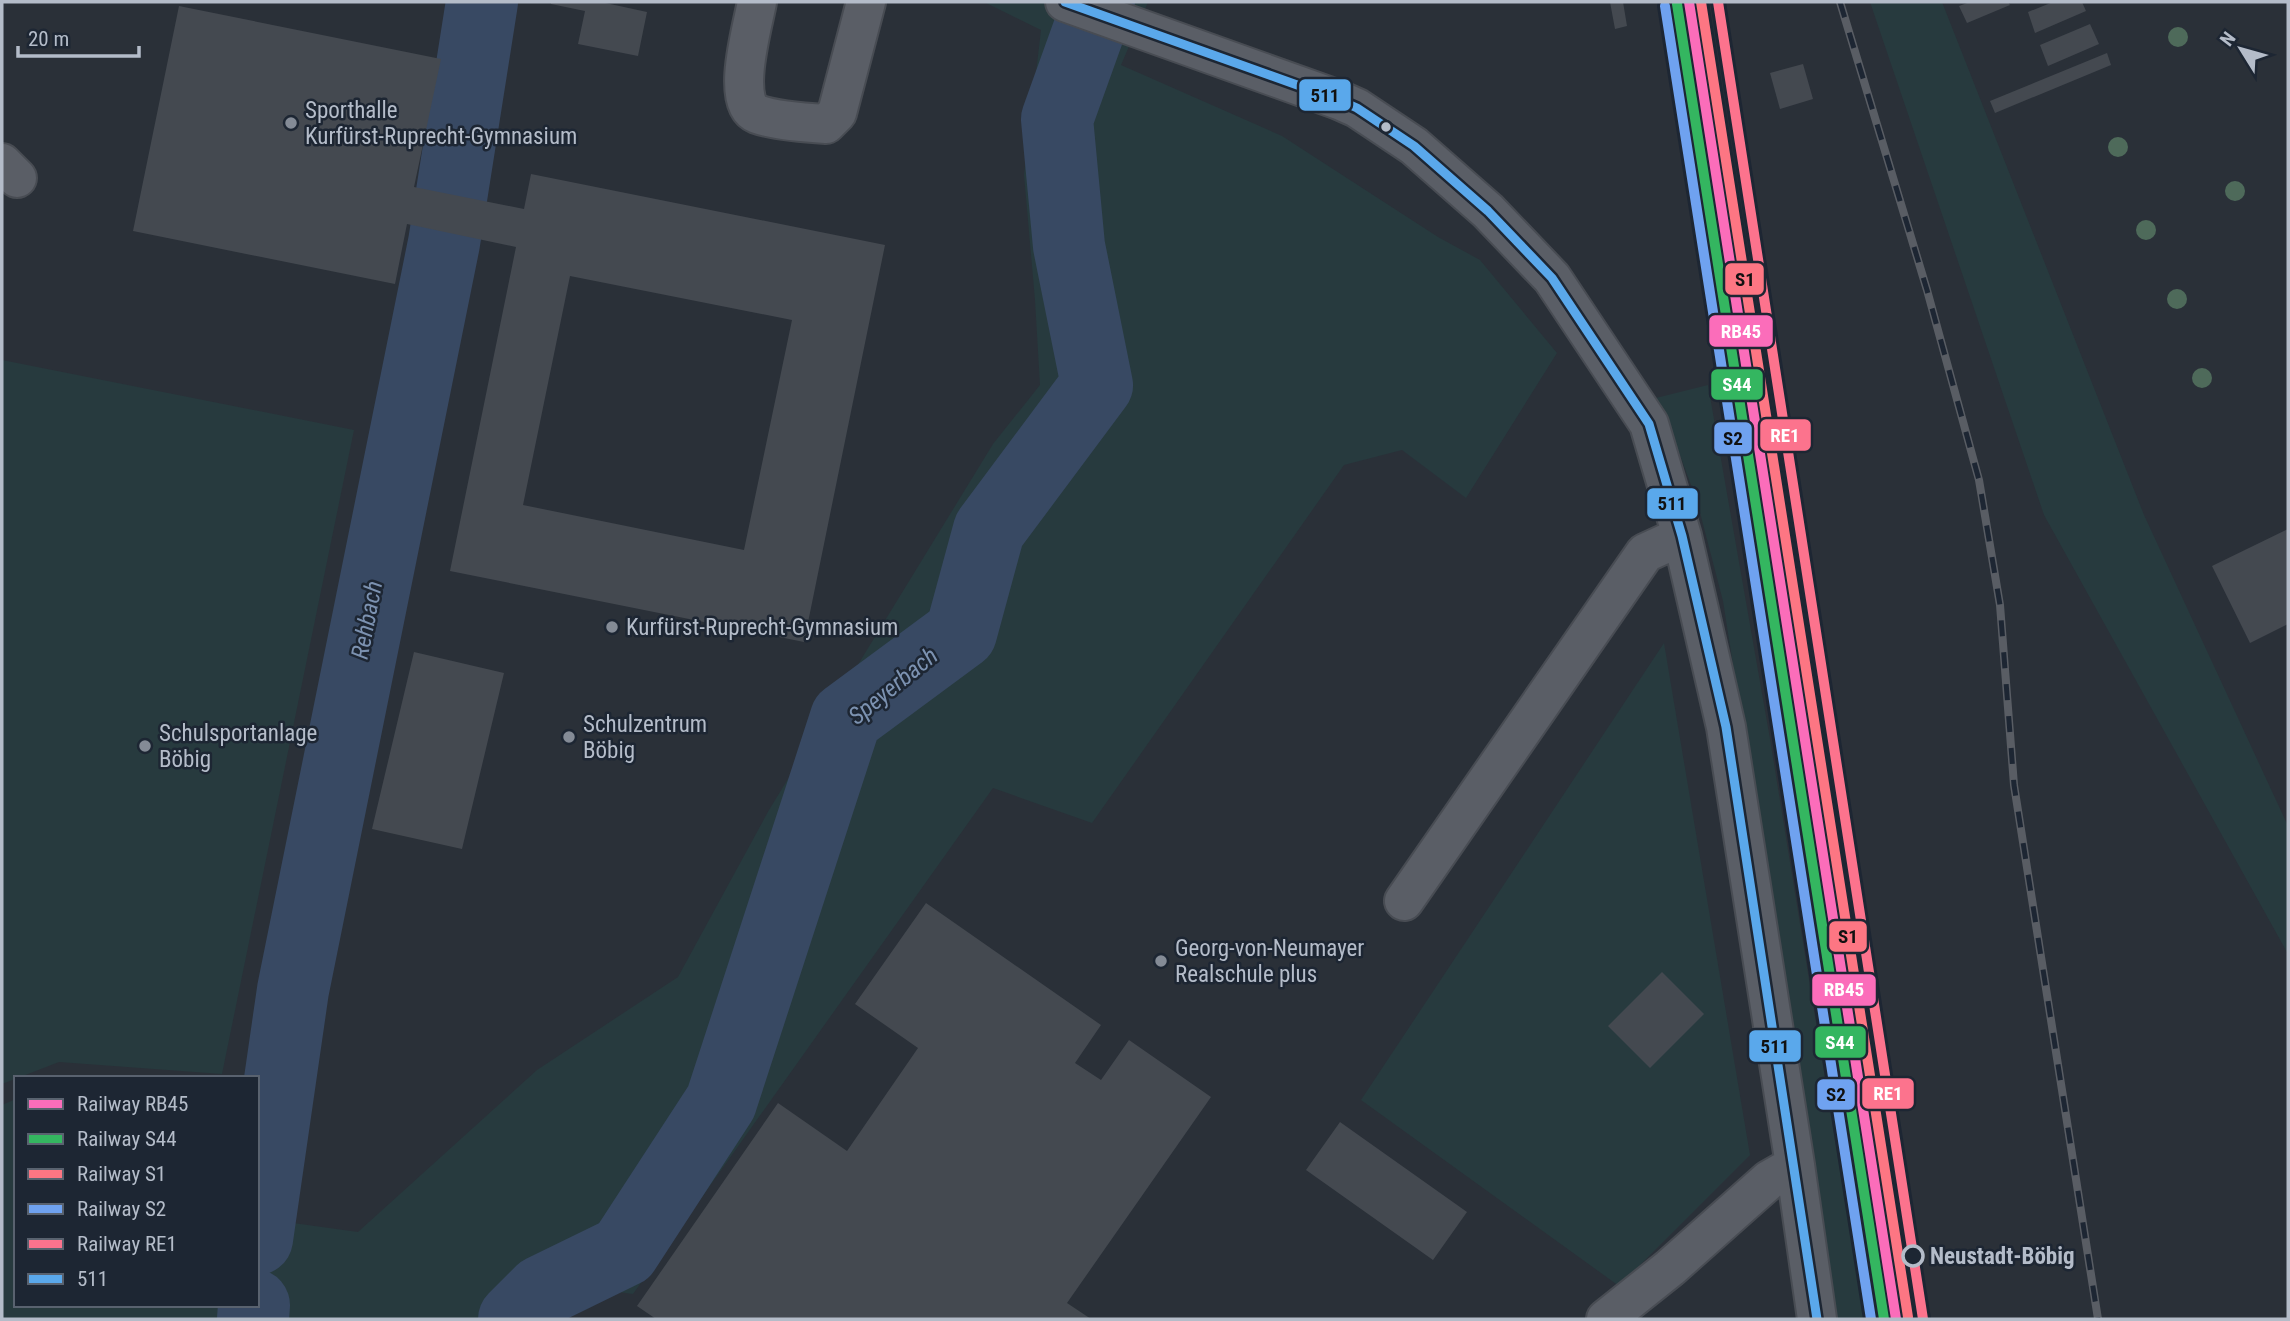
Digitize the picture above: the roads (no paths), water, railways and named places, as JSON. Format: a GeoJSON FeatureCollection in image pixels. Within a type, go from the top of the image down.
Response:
{"type":"FeatureCollection","features":[{"type":"Feature","properties":{"kind":"street"},"geometry":{"type":"LineString","coordinates":[[757,2],[742,85],[745,103],[755,114],[826,124],[837,113],[866,2]]}},
{"type":"Feature","properties":{"kind":"street"},"geometry":{"type":"LineString","coordinates":[[1068,3],[1357,108],[1414,146],[1488,211],[1552,278],[1649,424],[1682,537],[1726,727],[1795,1165],[1816,1319]]}},
{"type":"Feature","properties":{"kind":"street"},"geometry":{"type":"LineString","coordinates":[[1404,901],[1644,554],[1682,537]]}},
{"type":"Feature","properties":{"kind":"street"},"geometry":{"type":"LineString","coordinates":[[1606,1319],[1670,1268],[1769,1180],[1795,1165]]}},
{"type":"Feature","properties":{"kind":"waterway","name":"Rehbach"},"geometry":{"type":"LineString","coordinates":[[259,1225],[293,990],[444,243],[482,2]]}},
{"type":"Feature","properties":{"kind":"waterway","name":"Speyerbach"},"geometry":{"type":"LineString","coordinates":[[514,1319],[542,1291],[624,1251],[721,1102],[846,718],[961,633],[989,530],[1097,385],[1069,246],[1057,119],[1099,2]]}},
{"type":"Feature","properties":{"kind":"waterway","name":"Rehbach"},"geometry":{"type":"LineString","coordinates":[[253,1319],[254,1307]]}},
{"type":"Feature","properties":{"kind":"railway"},"geometry":{"type":"LineString","coordinates":[[1840,2],[1927,290],[1979,480],[2000,605],[2014,785],[2098,1319]]}},
{"type":"Feature","properties":{"kind":"rail line","name":"RB45"},"geometry":{"type":"LineString","coordinates":[[1689,2],[1896,1319]]}},
{"type":"Feature","properties":{"kind":"rail line","name":"S1"},"geometry":{"type":"LineString","coordinates":[[1701,2],[1908,1317]]}},
{"type":"Feature","properties":{"kind":"rail line","name":"RE1"},"geometry":{"type":"LineString","coordinates":[[1718,2],[1923,1319]]}},
{"type":"Feature","properties":{"kind":"rail line","name":"S44"},"geometry":{"type":"LineString","coordinates":[[1677,4],[1884,1319]]}},
{"type":"Feature","properties":{"kind":"rail line","name":"S2"},"geometry":{"type":"LineString","coordinates":[[1665,6],[1871,1319]]}},
{"type":"Feature","properties":{"kind":"place","name":"Sporthalle Kurfürst-Ruprecht-Gymnasium"},"geometry":{"type":"Point","coordinates":[291,123]}},
{"type":"Feature","properties":{"kind":"place","name":"Kurfürst-Ruprecht-Gymnasium"},"geometry":{"type":"Point","coordinates":[612,627]}},
{"type":"Feature","properties":{"kind":"place","name":"Schulzentrum Böbig"},"geometry":{"type":"Point","coordinates":[569,737]}},
{"type":"Feature","properties":{"kind":"place","name":"Schulsportanlage Böbig"},"geometry":{"type":"Point","coordinates":[145,746]}},
{"type":"Feature","properties":{"kind":"place","name":"Georg-von-Neumayer Realschule plus"},"geometry":{"type":"Point","coordinates":[1161,961]}},
{"type":"Feature","properties":{"kind":"place","name":"Neustadt-Böbig"},"geometry":{"type":"Point","coordinates":[1913,1256]}}]}
